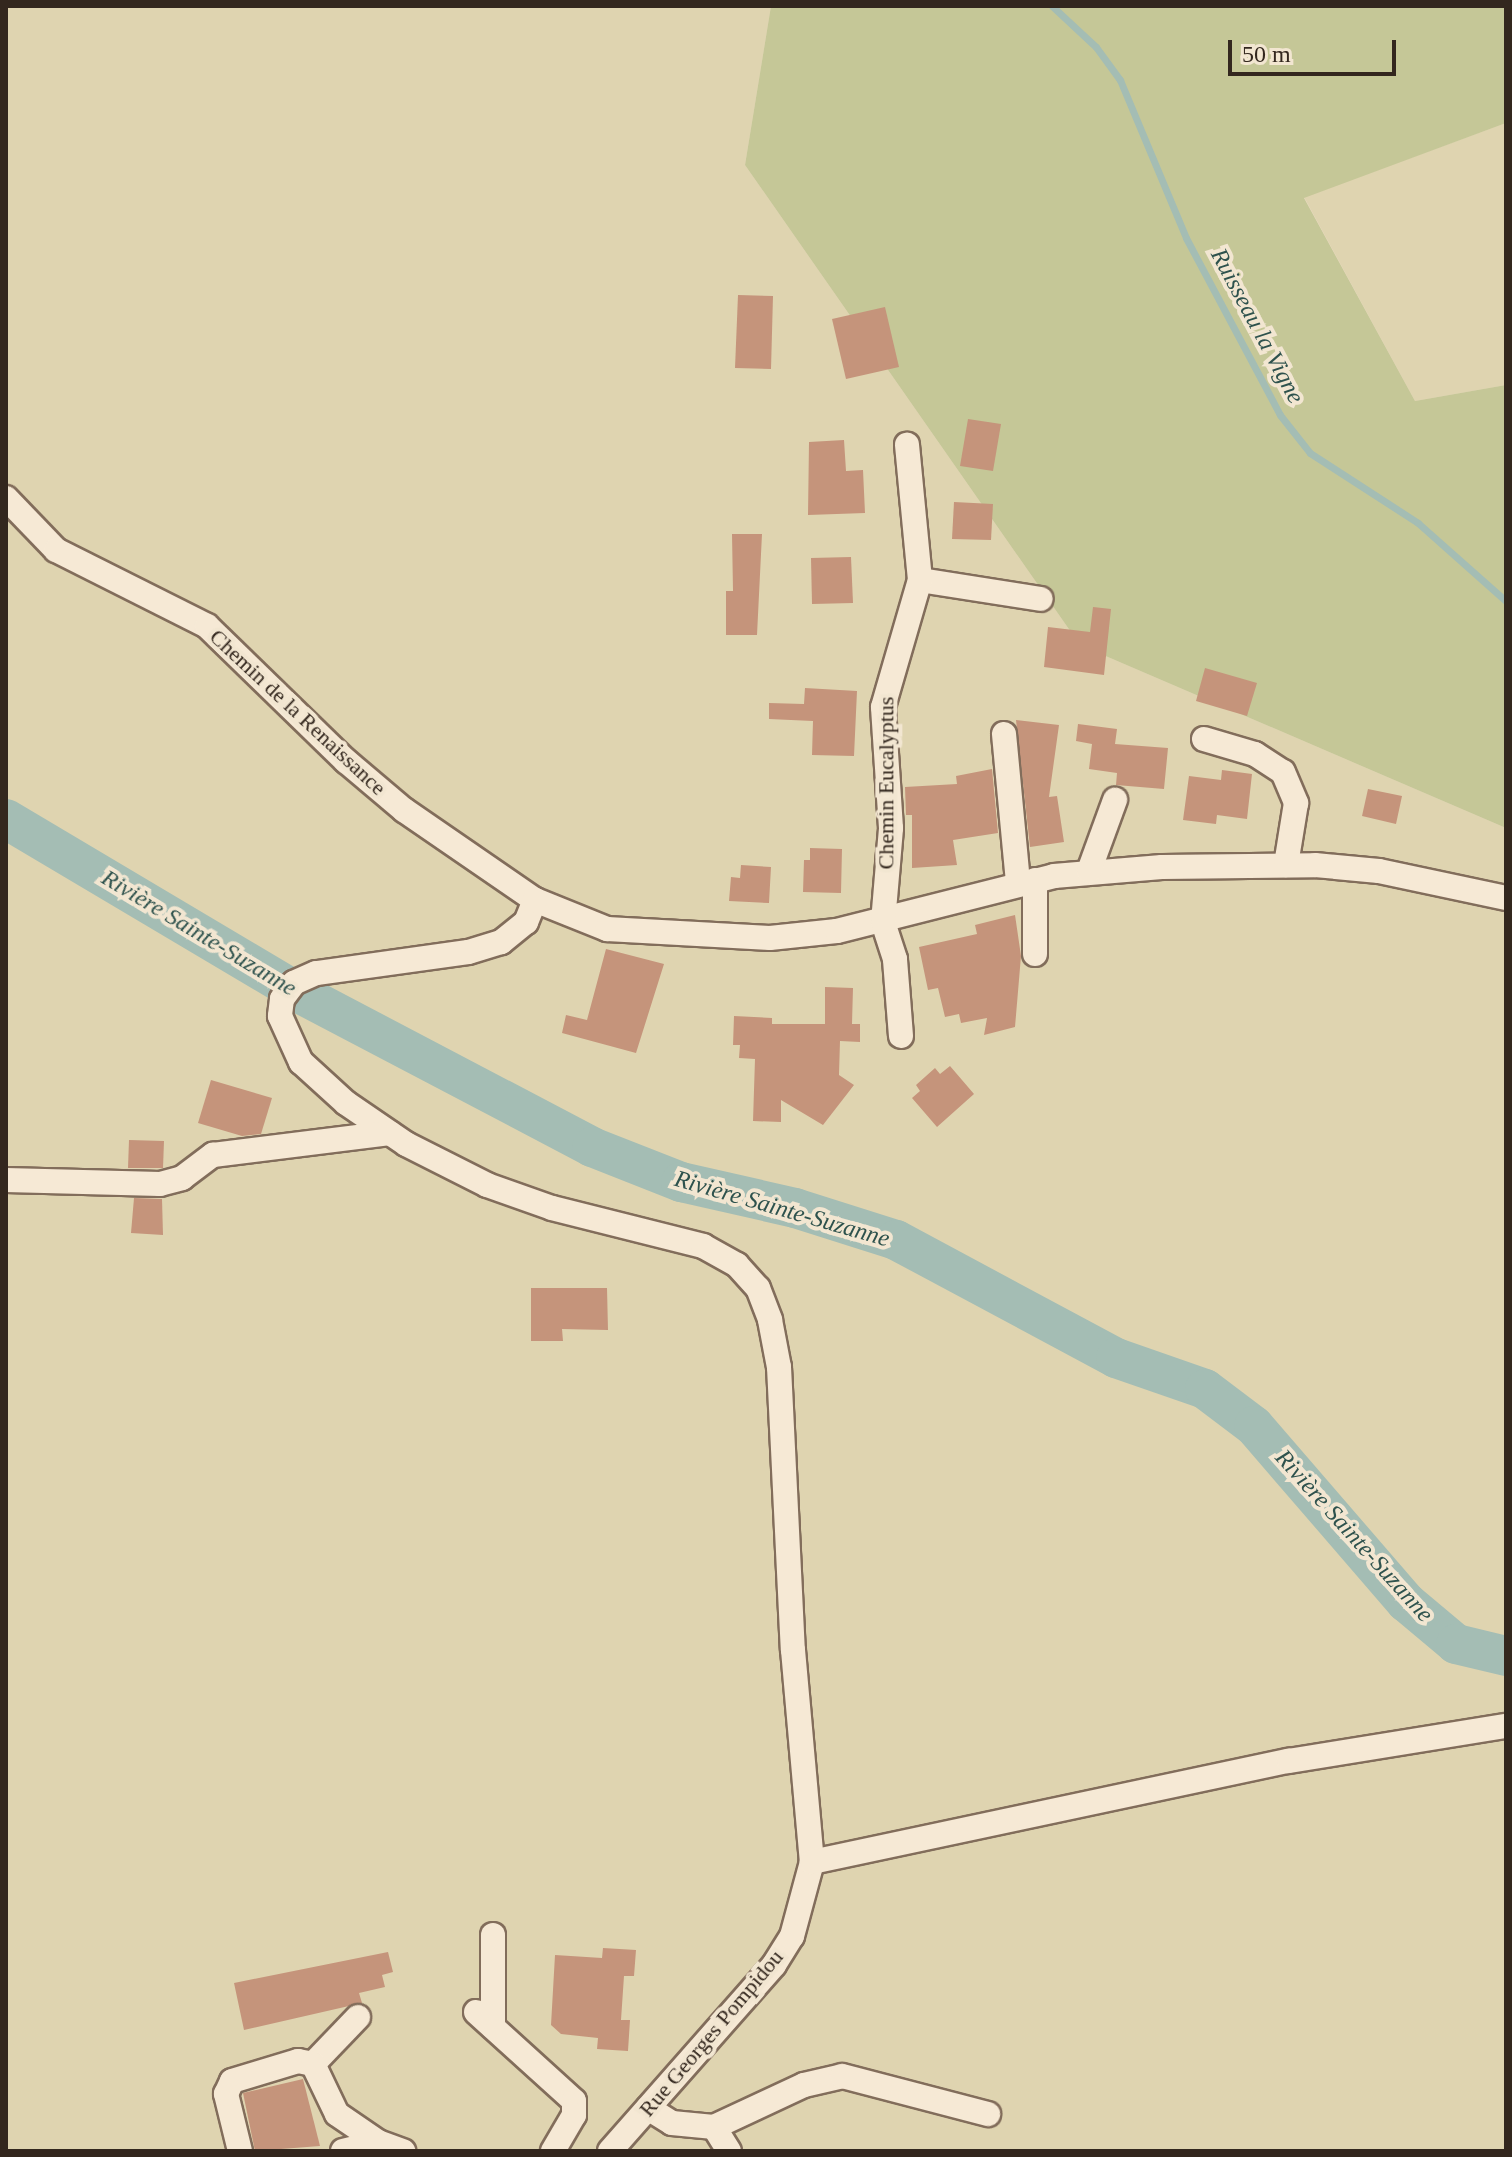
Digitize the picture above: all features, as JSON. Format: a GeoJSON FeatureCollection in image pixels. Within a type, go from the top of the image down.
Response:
{"type":"FeatureCollection","features":[{"type":"Feature","properties":{"kind":"street","name":"Chemin Eucalyptus"},"geometry":{"type":"LineString","coordinates":[[901,1036],[895,959],[883,922],[891,828],[884,692],[906,638],[920,580],[907,445]]}},
{"type":"Feature","properties":{"kind":"street","name":"Chemin de la Renaissance"},"geometry":{"type":"LineString","coordinates":[[6,498],[56,550],[207,626],[346,761],[404,810],[535,900],[583,922],[630,934],[770,938],[883,922],[1027,881],[1089,871],[1286,865],[1379,871],[1506,898]]}},
{"type":"Feature","properties":{"kind":"street"},"geometry":{"type":"LineString","coordinates":[[920,580],[1041,599]]}},
{"type":"Feature","properties":{"kind":"street"},"geometry":{"type":"LineString","coordinates":[[1004,734],[1035,954]]}},
{"type":"Feature","properties":{"kind":"street"},"geometry":{"type":"LineString","coordinates":[[1204,739],[1255,754],[1283,772],[1296,803],[1286,865]]}},
{"type":"Feature","properties":{"kind":"street"},"geometry":{"type":"LineString","coordinates":[[1089,871],[1115,800]]}},
{"type":"Feature","properties":{"kind":"street"},"geometry":{"type":"LineString","coordinates":[[535,900],[517,933],[485,948],[356,964],[316,973],[294,983],[282,999],[283,1030],[301,1062],[346,1103],[390,1133],[487,1185],[552,1208],[703,1246],[737,1265],[758,1288],[779,1367],[793,1650],[812,1862],[1289,1761],[1506,1726]]}},
{"type":"Feature","properties":{"kind":"street"},"geometry":{"type":"LineString","coordinates":[[6,1180],[160,1184],[182,1178],[213,1155],[390,1133]]}},
{"type":"Feature","properties":{"kind":"street","name":"Rue Georges Pompidou"},"geometry":{"type":"LineString","coordinates":[[610,2151],[774,1965],[792,1936],[812,1862]]}},
{"type":"Feature","properties":{"kind":"street"},"geometry":{"type":"LineString","coordinates":[[493,1935],[484,2020],[574,2101],[574,2115],[553,2151]]}},
{"type":"Feature","properties":{"kind":"street"},"geometry":{"type":"LineString","coordinates":[[313,2064],[358,2017]]}},
{"type":"Feature","properties":{"kind":"street"},"geometry":{"type":"LineString","coordinates":[[240,2151],[226,2094],[232,2081],[298,2061],[313,2064]]}},
{"type":"Feature","properties":{"kind":"street"},"geometry":{"type":"LineString","coordinates":[[313,2064],[337,2114],[378,2142],[403,2151]]}},
{"type":"Feature","properties":{"kind":"street"},"geometry":{"type":"LineString","coordinates":[[648,2108],[672,2123],[714,2127],[804,2085],[842,2076],[988,2114]]}},
{"type":"Feature","properties":{"kind":"street"},"geometry":{"type":"LineString","coordinates":[[714,2127],[729,2151]]}},
{"type":"Feature","properties":{"kind":"street"},"geometry":{"type":"LineString","coordinates":[[343,2151],[378,2142]]}},
{"type":"Feature","properties":{"kind":"shaded area"},"geometry":{"type":"Polygon","coordinates":[[[6,6],[771,6],[745,165],[1080,645],[1506,828],[1506,2151],[6,2151],[6,6]]]}},
{"type":"Feature","properties":{"kind":"shaded area"},"geometry":{"type":"Polygon","coordinates":[[[1506,123],[1506,385],[1415,401],[1304,197],[1506,123]]]}},
{"type":"Feature","properties":{"kind":"green space"},"geometry":{"type":"Polygon","coordinates":[[[771,6],[1506,6],[1506,123],[1304,198],[1415,401],[1506,385],[1506,828],[1080,645],[745,165],[771,6]]]}},
{"type":"Feature","properties":{"kind":"building"},"geometry":{"type":"Polygon","coordinates":[[[738,295],[773,296],[771,369],[735,368],[738,295]]]}},
{"type":"Feature","properties":{"kind":"building"},"geometry":{"type":"Polygon","coordinates":[[[885,307],[899,367],[846,379],[832,319],[885,307]]]}},
{"type":"Feature","properties":{"kind":"building"},"geometry":{"type":"Polygon","coordinates":[[[968,419],[1001,424],[993,471],[960,466],[968,419]]]}},
{"type":"Feature","properties":{"kind":"building"},"geometry":{"type":"Polygon","coordinates":[[[844,440],[846,471],[863,470],[865,513],[808,515],[809,442],[844,440]]]}},
{"type":"Feature","properties":{"kind":"building"},"geometry":{"type":"Polygon","coordinates":[[[954,502],[993,504],[991,540],[952,539],[954,502]]]}},
{"type":"Feature","properties":{"kind":"building"},"geometry":{"type":"Polygon","coordinates":[[[732,534],[762,534],[757,635],[726,635],[726,591],[733,591],[732,534]]]}},
{"type":"Feature","properties":{"kind":"building"},"geometry":{"type":"Polygon","coordinates":[[[851,557],[853,603],[812,604],[811,558],[851,557]]]}},
{"type":"Feature","properties":{"kind":"building"},"geometry":{"type":"Polygon","coordinates":[[[1093,607],[1111,609],[1104,675],[1044,667],[1048,627],[1090,632],[1093,607]]]}},
{"type":"Feature","properties":{"kind":"building"},"geometry":{"type":"Polygon","coordinates":[[[1205,668],[1257,683],[1247,716],[1196,701],[1205,668]]]}},
{"type":"Feature","properties":{"kind":"building"},"geometry":{"type":"Polygon","coordinates":[[[805,688],[857,691],[854,756],[812,755],[813,721],[769,719],[769,703],[804,704],[805,688]]]}},
{"type":"Feature","properties":{"kind":"building"},"geometry":{"type":"Polygon","coordinates":[[[1016,720],[1059,725],[1049,797],[1057,796],[1064,842],[1030,847],[1016,720]]]}},
{"type":"Feature","properties":{"kind":"building"},"geometry":{"type":"Polygon","coordinates":[[[1078,724],[1117,729],[1115,744],[1168,748],[1164,789],[1116,785],[1117,773],[1089,769],[1092,744],[1076,741],[1078,724]]]}},
{"type":"Feature","properties":{"kind":"building"},"geometry":{"type":"Polygon","coordinates":[[[992,769],[998,833],[953,840],[957,865],[912,868],[912,815],[906,815],[905,787],[957,784],[956,776],[992,769]]]}},
{"type":"Feature","properties":{"kind":"building"},"geometry":{"type":"Polygon","coordinates":[[[1222,770],[1252,774],[1247,819],[1217,815],[1216,824],[1183,820],[1189,776],[1221,780],[1222,770]]]}},
{"type":"Feature","properties":{"kind":"building"},"geometry":{"type":"Polygon","coordinates":[[[1368,789],[1402,796],[1396,824],[1362,816],[1368,789]]]}},
{"type":"Feature","properties":{"kind":"building"},"geometry":{"type":"Polygon","coordinates":[[[810,848],[842,849],[841,893],[803,892],[804,860],[810,860],[810,848]]]}},
{"type":"Feature","properties":{"kind":"building"},"geometry":{"type":"Polygon","coordinates":[[[741,865],[771,867],[769,903],[729,901],[731,877],[740,878],[741,865]]]}},
{"type":"Feature","properties":{"kind":"building"},"geometry":{"type":"Polygon","coordinates":[[[1015,915],[1021,956],[1015,1027],[984,1035],[987,1018],[961,1023],[959,1014],[945,1017],[938,988],[928,990],[919,947],[977,934],[975,925],[1015,915]]]}},
{"type":"Feature","properties":{"kind":"building"},"geometry":{"type":"Polygon","coordinates":[[[606,949],[664,964],[636,1053],[562,1033],[566,1015],[587,1020],[606,949]]]}},
{"type":"Feature","properties":{"kind":"building"},"geometry":{"type":"Polygon","coordinates":[[[825,987],[853,988],[852,1024],[860,1024],[860,1042],[840,1041],[839,1075],[854,1085],[823,1125],[781,1100],[781,1122],[753,1121],[755,1059],[739,1058],[740,1045],[733,1045],[734,1016],[772,1018],[772,1024],[825,1024],[825,987]]]}},
{"type":"Feature","properties":{"kind":"building"},"geometry":{"type":"Polygon","coordinates":[[[950,1066],[974,1094],[937,1127],[912,1098],[920,1091],[916,1085],[935,1068],[940,1074],[950,1066]]]}},
{"type":"Feature","properties":{"kind":"building"},"geometry":{"type":"Polygon","coordinates":[[[211,1080],[272,1098],[261,1134],[242,1136],[198,1123],[211,1080]]]}},
{"type":"Feature","properties":{"kind":"building"},"geometry":{"type":"Polygon","coordinates":[[[129,1140],[164,1141],[163,1168],[128,1168],[129,1140]]]}},
{"type":"Feature","properties":{"kind":"building"},"geometry":{"type":"Polygon","coordinates":[[[134,1198],[162,1199],[163,1235],[131,1233],[134,1198]]]}},
{"type":"Feature","properties":{"kind":"building"},"geometry":{"type":"Polygon","coordinates":[[[531,1288],[607,1288],[608,1330],[562,1329],[563,1341],[531,1341],[531,1288]]]}},
{"type":"Feature","properties":{"kind":"building"},"geometry":{"type":"Polygon","coordinates":[[[603,1948],[636,1950],[634,1976],[624,1976],[621,2020],[630,2020],[628,2051],[597,2049],[598,2038],[561,2034],[551,2025],[555,1955],[602,1958],[603,1948]]]}},
{"type":"Feature","properties":{"kind":"building"},"geometry":{"type":"Polygon","coordinates":[[[388,1952],[393,1972],[382,1975],[385,1987],[359,1993],[362,2003],[244,2030],[234,1983],[388,1952]]]}},
{"type":"Feature","properties":{"kind":"building"},"geometry":{"type":"Polygon","coordinates":[[[303,2079],[320,2146],[255,2151],[243,2093],[303,2079]]]}},
{"type":"Feature","properties":{"kind":"waterway","name":"Ruisseau la Vigne"},"geometry":{"type":"LineString","coordinates":[[1052,6],[1096,47],[1120,80],[1186,238],[1280,415],[1310,453],[1418,523],[1506,601]]}},
{"type":"Feature","properties":{"kind":"waterway","name":"Rivière Sainte-Suzanne"},"geometry":{"type":"LineString","coordinates":[[6,819],[301,994],[592,1147],[681,1182],[795,1208],[896,1240],[1116,1358],[1205,1389],[1254,1426],[1406,1602],[1456,1644],[1506,1656]]}}]}
